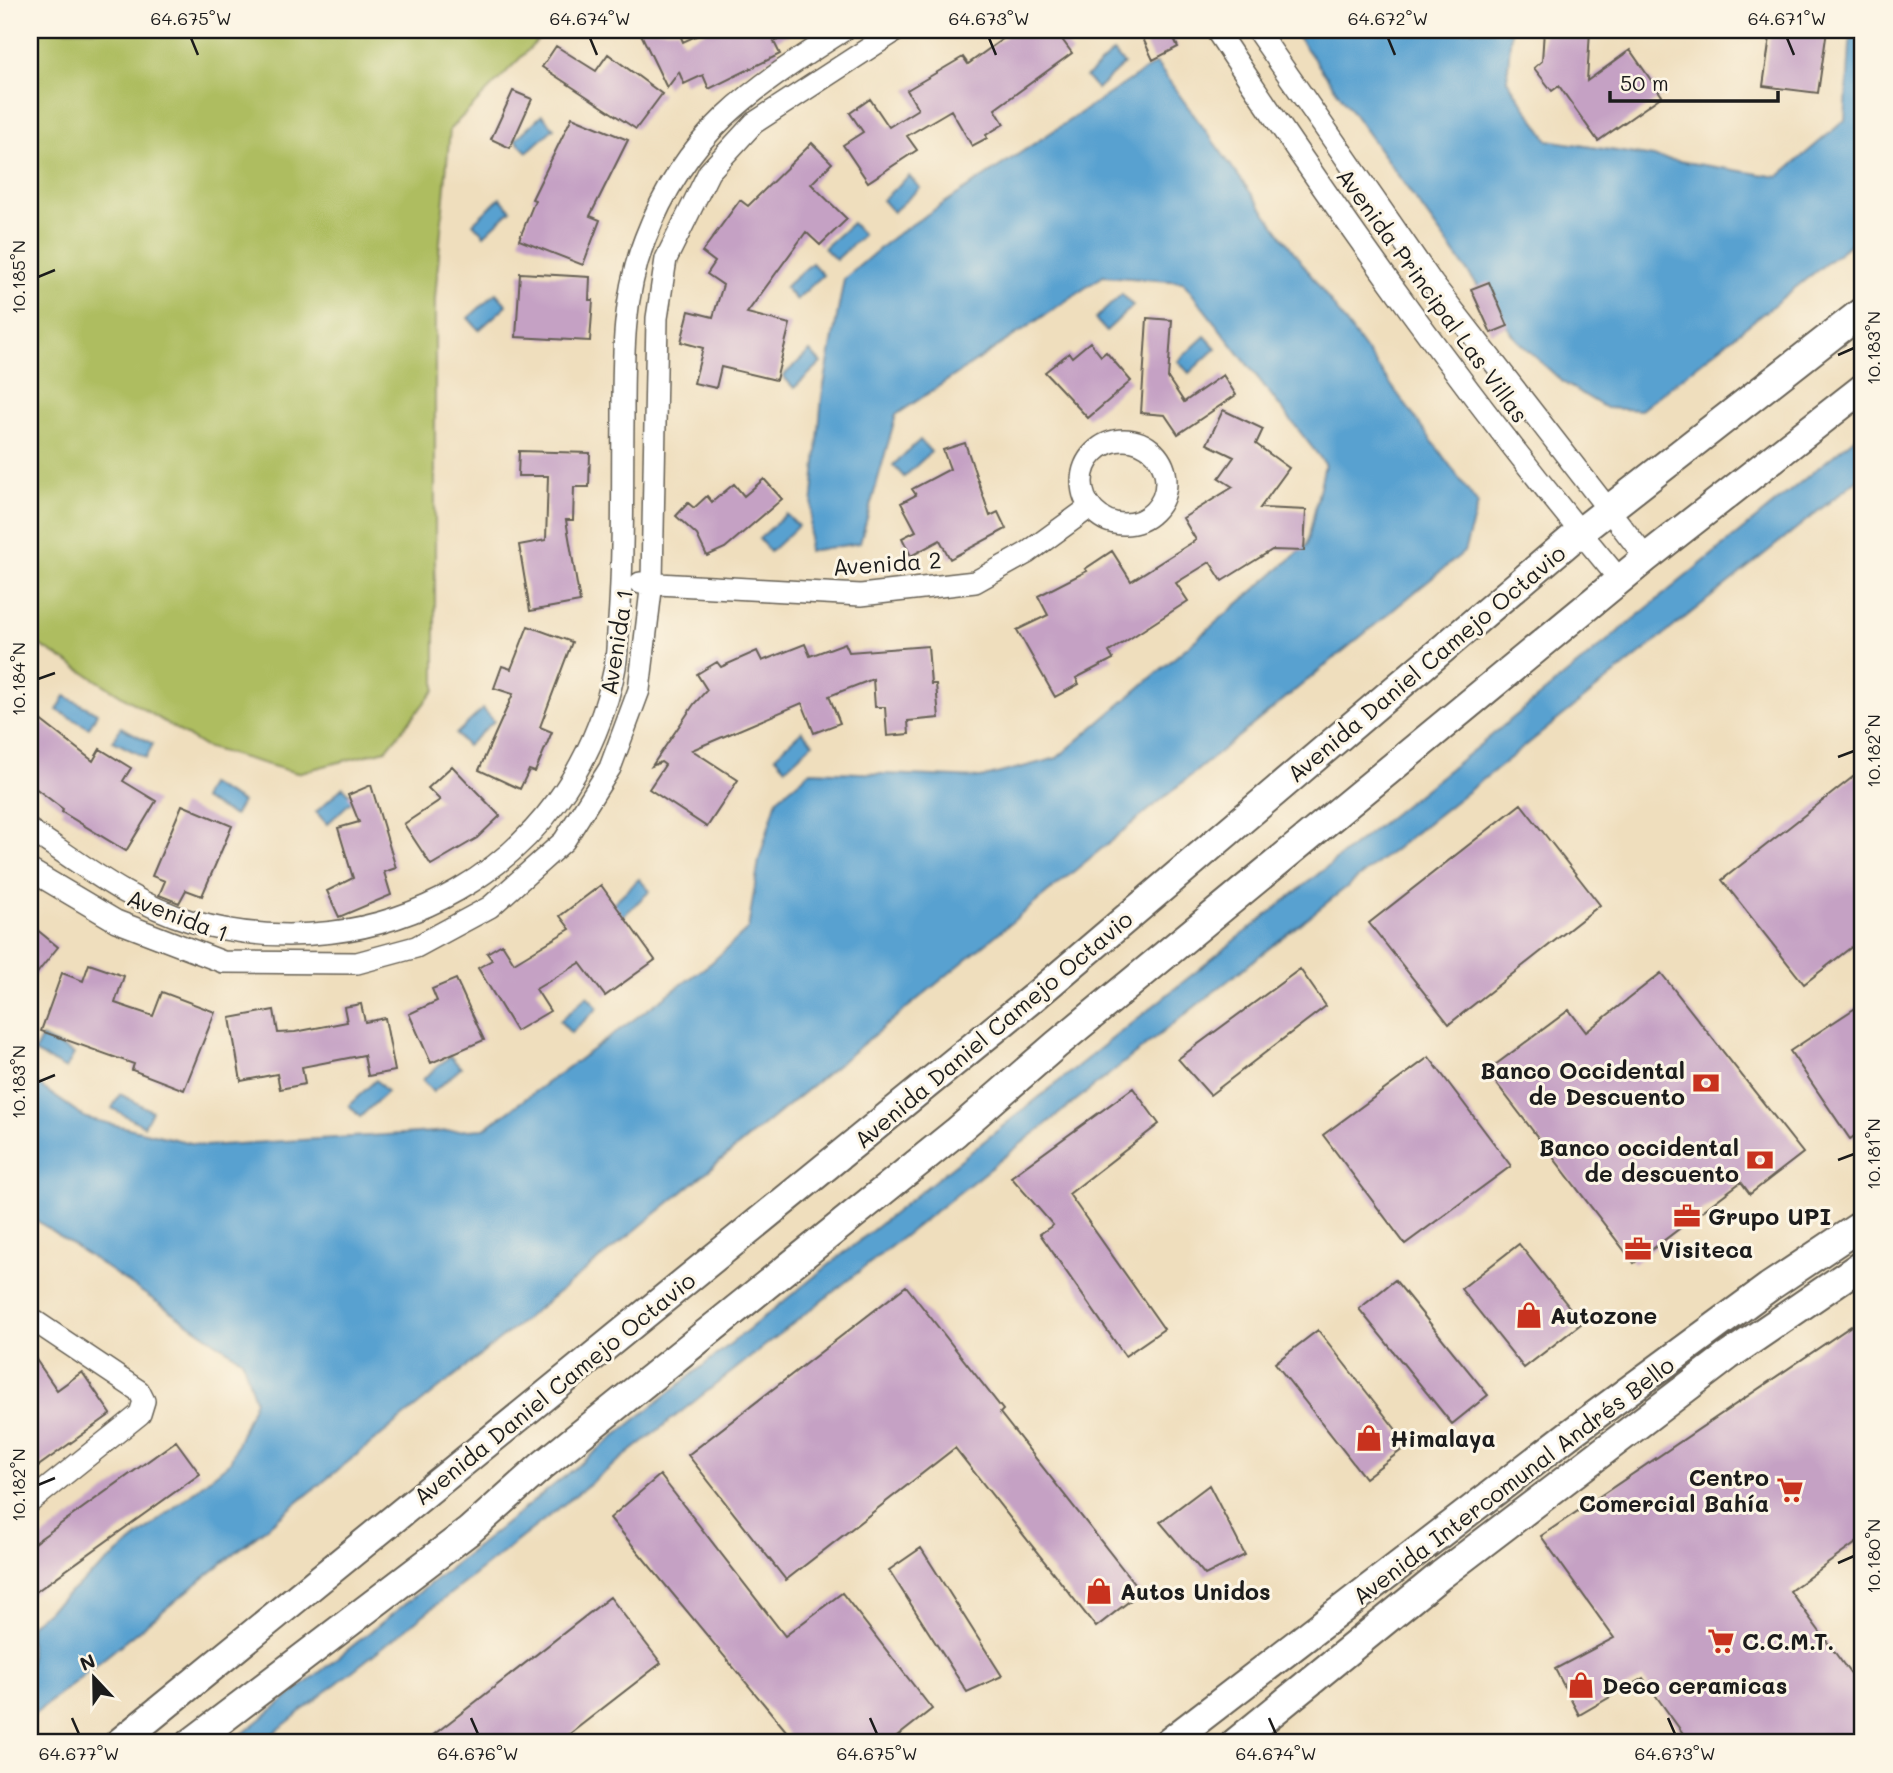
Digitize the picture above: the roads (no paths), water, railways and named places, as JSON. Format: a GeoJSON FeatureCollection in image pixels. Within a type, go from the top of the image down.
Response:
{"type":"FeatureCollection","features":[{"type":"Feature","properties":{"kind":"main road","name":"Avenida Daniel Camejo Octavio"},"geometry":{"type":"LineString","coordinates":[[119,1743],[1034,997],[1608,509],[1863,311]]}},
{"type":"Feature","properties":{"kind":"main road"},"geometry":{"type":"LineString","coordinates":[[191,1743],[469,1531],[543,1465],[956,1132],[1066,1036],[1646,558],[1863,388]]}},
{"type":"Feature","properties":{"kind":"main road","name":"Avenida Intercomunal Andrés Bello"},"geometry":{"type":"LineString","coordinates":[[1168,1743],[1571,1433],[1769,1287],[1863,1224]]}},
{"type":"Feature","properties":{"kind":"main road","name":"Avenida Intercomunal Andrés Bello"},"geometry":{"type":"LineString","coordinates":[[1235,1743],[1441,1575],[1728,1356],[1863,1264]]}},
{"type":"Feature","properties":{"kind":"street","name":"Avenida 1"},"geometry":{"type":"LineString","coordinates":[[30,830],[128,896],[188,920],[244,933],[309,936],[358,930],[412,912],[457,890],[527,839],[550,814],[576,774],[615,671],[622,582],[626,315],[643,242],[655,214],[692,149],[724,115],[764,82],[844,30]]}},
{"type":"Feature","properties":{"kind":"street","name":"Avenida 1"},"geometry":{"type":"LineString","coordinates":[[30,870],[116,921],[223,962],[357,963],[416,947],[490,907],[565,841],[610,768],[639,690],[651,584],[657,318],[666,259],[709,172],[754,122],[897,30]]}},
{"type":"Feature","properties":{"kind":"street","name":"Avenida Principal Las Villas"},"geometry":{"type":"LineString","coordinates":[[1216,30],[1334,207],[1512,447],[1620,580]]}},
{"type":"Feature","properties":{"kind":"street","name":"Avenida Principal Las Villas"},"geometry":{"type":"LineString","coordinates":[[1257,30],[1433,284],[1646,558]]}},
{"type":"Feature","properties":{"kind":"street","name":"Avenida 2"},"geometry":{"type":"LineString","coordinates":[[622,582],[861,595],[975,582],[1027,553],[1090,507]]}},
{"type":"Feature","properties":{"kind":"street"},"geometry":{"type":"LineString","coordinates":[[30,1318],[139,1391],[144,1401],[140,1414],[30,1502]]}},
{"type":"Feature","properties":{"kind":"water"},"geometry":{"type":"Polygon","coordinates":[[[1293,30],[1511,30],[1507,80],[1548,140],[1778,177],[1845,120],[1851,30],[1863,30],[1863,234],[1641,410],[1606,408],[1564,383],[1517,340],[1293,30]]]}},
{"type":"Feature","properties":{"kind":"water"},"geometry":{"type":"Polygon","coordinates":[[[1113,52],[1124,64],[1097,89],[1086,77],[1113,52]]]}},
{"type":"Feature","properties":{"kind":"water"},"geometry":{"type":"Polygon","coordinates":[[[1156,63],[1478,504],[1464,552],[632,1233],[30,1718],[30,1625],[230,1462],[255,1400],[242,1360],[30,1216],[30,1079],[86,1118],[204,1146],[484,1129],[711,963],[748,929],[759,860],[777,799],[811,771],[981,778],[1057,758],[1307,545],[1325,464],[1183,282],[1103,276],[896,415],[860,543],[808,551],[822,396],[844,279],[893,237],[1156,63]]]}},
{"type":"Feature","properties":{"kind":"water"},"geometry":{"type":"Polygon","coordinates":[[[542,115],[554,128],[527,152],[515,140],[542,115]]]}},
{"type":"Feature","properties":{"kind":"water"},"geometry":{"type":"Polygon","coordinates":[[[909,176],[920,188],[893,212],[882,200],[909,176]]]}},
{"type":"Feature","properties":{"kind":"water"},"geometry":{"type":"Polygon","coordinates":[[[500,198],[511,210],[484,235],[473,223],[500,198]]]}},
{"type":"Feature","properties":{"kind":"water"},"geometry":{"type":"Polygon","coordinates":[[[852,223],[863,235],[836,260],[824,248],[852,223]]]}},
{"type":"Feature","properties":{"kind":"water"},"geometry":{"type":"Polygon","coordinates":[[[812,263],[823,275],[796,300],[785,287],[812,263]]]}},
{"type":"Feature","properties":{"kind":"water"},"geometry":{"type":"Polygon","coordinates":[[[496,293],[507,305],[479,330],[468,318],[496,293]]]}},
{"type":"Feature","properties":{"kind":"water"},"geometry":{"type":"Polygon","coordinates":[[[1122,294],[1133,306],[1106,331],[1095,319],[1122,294]]]}},
{"type":"Feature","properties":{"kind":"water"},"geometry":{"type":"Polygon","coordinates":[[[1205,336],[1216,348],[1189,373],[1178,361],[1205,336]]]}},
{"type":"Feature","properties":{"kind":"water"},"geometry":{"type":"Polygon","coordinates":[[[810,351],[821,363],[794,388],[783,376],[810,351]]]}},
{"type":"Feature","properties":{"kind":"water"},"geometry":{"type":"Polygon","coordinates":[[[1863,431],[1863,475],[1504,763],[261,1743],[231,1743],[1486,740],[1863,431]]]}},
{"type":"Feature","properties":{"kind":"water"},"geometry":{"type":"Polygon","coordinates":[[[920,440],[931,452],[904,477],[893,465],[920,440]]]}},
{"type":"Feature","properties":{"kind":"water"},"geometry":{"type":"Polygon","coordinates":[[[786,514],[798,526],[770,552],[759,539],[786,514]]]}},
{"type":"Feature","properties":{"kind":"water"},"geometry":{"type":"Polygon","coordinates":[[[65,696],[97,713],[89,728],[57,710],[65,696]]]}},
{"type":"Feature","properties":{"kind":"water"},"geometry":{"type":"Polygon","coordinates":[[[483,709],[494,721],[467,746],[456,734],[483,709]]]}},
{"type":"Feature","properties":{"kind":"water"},"geometry":{"type":"Polygon","coordinates":[[[121,727],[153,744],[146,758],[113,741],[121,727]]]}},
{"type":"Feature","properties":{"kind":"water"},"geometry":{"type":"Polygon","coordinates":[[[802,731],[813,743],[786,768],[775,756],[802,731]]]}},
{"type":"Feature","properties":{"kind":"water"},"geometry":{"type":"Polygon","coordinates":[[[209,784],[242,802],[234,816],[202,799],[209,784]]]}},
{"type":"Feature","properties":{"kind":"water"},"geometry":{"type":"Polygon","coordinates":[[[343,787],[354,799],[327,824],[316,812],[343,787]]]}},
{"type":"Feature","properties":{"kind":"water"},"geometry":{"type":"Polygon","coordinates":[[[639,879],[650,891],[623,916],[612,904],[639,879]]]}},
{"type":"Feature","properties":{"kind":"water"},"geometry":{"type":"Polygon","coordinates":[[[587,996],[598,1008],[571,1033],[560,1021],[587,996]]]}},
{"type":"Feature","properties":{"kind":"water"},"geometry":{"type":"Polygon","coordinates":[[[42,1037],[74,1054],[66,1069],[34,1052],[42,1037]]]}},
{"type":"Feature","properties":{"kind":"water"},"geometry":{"type":"Polygon","coordinates":[[[450,1056],[461,1068],[433,1092],[422,1080],[450,1056]]]}},
{"type":"Feature","properties":{"kind":"water"},"geometry":{"type":"Polygon","coordinates":[[[376,1080],[387,1092],[360,1117],[349,1105],[376,1080]]]}},
{"type":"Feature","properties":{"kind":"water"},"geometry":{"type":"Polygon","coordinates":[[[120,1094],[152,1111],[144,1126],[112,1108],[120,1094]]]}},
{"type":"Feature","properties":{"kind":"place","name":"Banco Occidental de Descuento"},"geometry":{"type":"Point","coordinates":[1706,1083]}},
{"type":"Feature","properties":{"kind":"place","name":"Banco occidental de descuento"},"geometry":{"type":"Point","coordinates":[1760,1160]}},
{"type":"Feature","properties":{"kind":"place","name":"Grupo UPI"},"geometry":{"type":"Point","coordinates":[1687,1216]}},
{"type":"Feature","properties":{"kind":"place","name":"Visiteca"},"geometry":{"type":"Point","coordinates":[1638,1249]}},
{"type":"Feature","properties":{"kind":"place","name":"Autozone"},"geometry":{"type":"Point","coordinates":[1529,1315]}},
{"type":"Feature","properties":{"kind":"place","name":"Himalaya"},"geometry":{"type":"Point","coordinates":[1369,1438]}},
{"type":"Feature","properties":{"kind":"place","name":"Centro Comercial Bahía"},"geometry":{"type":"Point","coordinates":[1790,1490]}},
{"type":"Feature","properties":{"kind":"place","name":"Autos Unidos"},"geometry":{"type":"Point","coordinates":[1099,1591]}},
{"type":"Feature","properties":{"kind":"place","name":"C.C.M.T."},"geometry":{"type":"Point","coordinates":[1721,1641]}},
{"type":"Feature","properties":{"kind":"place","name":"Deco ceramicas"},"geometry":{"type":"Point","coordinates":[1581,1685]}}]}
